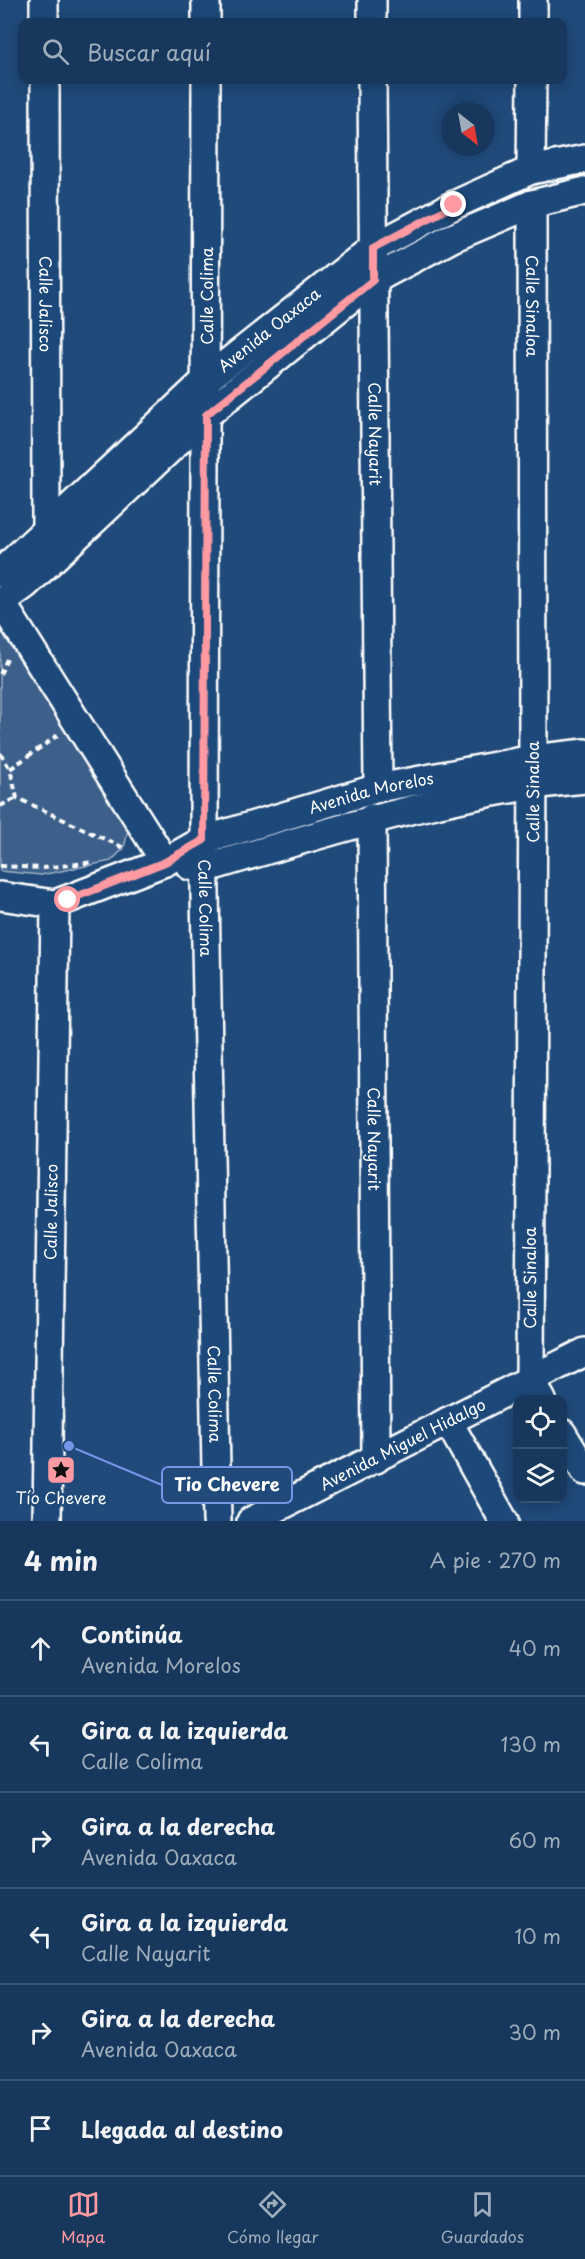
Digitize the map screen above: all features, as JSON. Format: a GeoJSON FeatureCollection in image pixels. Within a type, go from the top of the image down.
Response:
{"type":"FeatureCollection","features":[{"type":"Feature","properties":{"kind":"street"},"geometry":{"type":"LineString","coordinates":[[44,0],[44,18]]}},
{"type":"Feature","properties":{"kind":"street"},"geometry":{"type":"LineString","coordinates":[[206,0],[206,18]]}},
{"type":"Feature","properties":{"kind":"street"},"geometry":{"type":"LineString","coordinates":[[372,0],[372,18]]}},
{"type":"Feature","properties":{"kind":"street"},"geometry":{"type":"LineString","coordinates":[[532,18],[533,0]]}},
{"type":"Feature","properties":{"kind":"street","name":"Calle Jalisco"},"geometry":{"type":"LineString","coordinates":[[45,84],[46,528]]}},
{"type":"Feature","properties":{"kind":"street","name":"Calle Colima"},"geometry":{"type":"LineString","coordinates":[[207,84],[204,840],[207,868],[217,1521]]}},
{"type":"Feature","properties":{"kind":"street","name":"Calle Nayarit"},"geometry":{"type":"LineString","coordinates":[[372,84],[378,788]]}},
{"type":"Feature","properties":{"kind":"street"},"geometry":{"type":"LineString","coordinates":[[531,170],[532,84]]}},
{"type":"Feature","properties":{"kind":"street","name":"Avenida Oaxaca"},"geometry":{"type":"LineString","coordinates":[[0,573],[207,379],[373,248],[454,205],[531,170],[585,159]]}},
{"type":"Feature","properties":{"kind":"street","name":"Avenida Oaxaca"},"geometry":{"type":"LineString","coordinates":[[1,602],[26,584],[206,415],[373,280],[452,238],[532,204],[585,191]]}},
{"type":"Feature","properties":{"kind":"street","name":"Calle Sinaloa"},"geometry":{"type":"LineString","coordinates":[[532,204],[536,1389]]}},
{"type":"Feature","properties":{"kind":"street"},"geometry":{"type":"LineString","coordinates":[[1,602],[165,862]]}},
{"type":"Feature","properties":{"kind":"street","name":"Avenida Morelos"},"geometry":{"type":"LineString","coordinates":[[165,862],[207,868],[533,772],[585,753]]}},
{"type":"Feature","properties":{"kind":"street","name":"Avenida Morelos"},"geometry":{"type":"LineString","coordinates":[[0,896],[55,904],[165,862],[204,840],[378,788],[533,772],[585,779]]}},
{"type":"Feature","properties":{"kind":"street","name":"Calle Nayarit"},"geometry":{"type":"LineString","coordinates":[[372,818],[376,1460]]}},
{"type":"Feature","properties":{"kind":"street","name":"Calle Jalisco"},"geometry":{"type":"LineString","coordinates":[[47,1521],[55,904]]}},
{"type":"Feature","properties":{"kind":"street","name":"Avenida Miguel Hidalgo"},"geometry":{"type":"LineString","coordinates":[[251,1521],[376,1460],[448,1421],[536,1389],[585,1352]]}},
{"type":"Feature","properties":{"kind":"street"},"geometry":{"type":"LineString","coordinates":[[448,1421],[504,1521]]}},
{"type":"Feature","properties":{"kind":"street"},"geometry":{"type":"LineString","coordinates":[[567,1441],[585,1471]]}},
{"type":"Feature","properties":{"kind":"path"},"geometry":{"type":"LineString","coordinates":[[10,769],[64,731]]}},
{"type":"Feature","properties":{"kind":"path"},"geometry":{"type":"LineString","coordinates":[[0,753],[10,769],[17,798]]}},
{"type":"Feature","properties":{"kind":"path"},"geometry":{"type":"LineString","coordinates":[[0,806],[17,798]]}},
{"type":"Feature","properties":{"kind":"path"},"geometry":{"type":"LineString","coordinates":[[17,798],[124,848]]}},
{"type":"Feature","properties":{"kind":"path"},"geometry":{"type":"LineString","coordinates":[[117,854],[124,848],[126,839]]}},
{"type":"Feature","properties":{"kind":"path"},"geometry":{"type":"LineString","coordinates":[[0,866],[43,868],[100,862]]}},
{"type":"Feature","properties":{"kind":"shaded area"},"geometry":{"type":"Polygon","coordinates":[[[20,625],[128,830],[124,848],[111,861],[41,875],[0,871],[0,634],[20,625]]]}},
{"type":"Feature","properties":{"kind":"place","name":"Tio Chevere"},"geometry":{"type":"Point","coordinates":[69,1446]}},
{"type":"Feature","properties":{"kind":"place","name":"Tío Chevere"},"geometry":{"type":"Point","coordinates":[61,1470]}},
{"type":"Feature","properties":{"kind":"route"},"geometry":{"type":"LineString","coordinates":[[68,900],[165,862],[204,840],[206,415],[373,280],[373,248],[454,205]]}}]}
